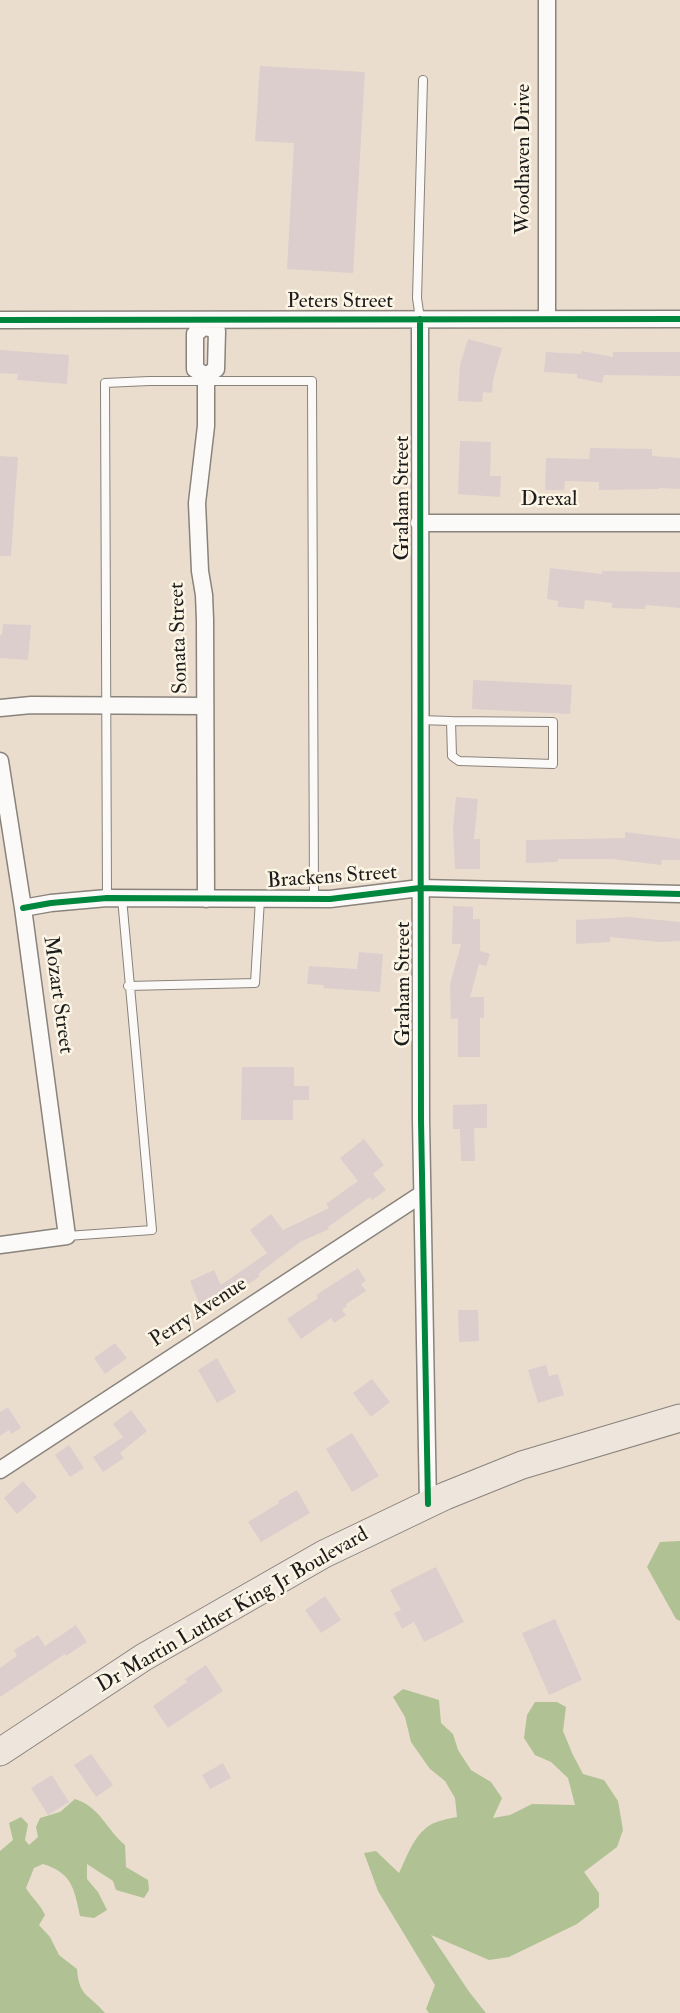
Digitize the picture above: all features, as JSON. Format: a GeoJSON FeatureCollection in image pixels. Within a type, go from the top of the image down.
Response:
{"type":"FeatureCollection","features":[{"type":"Feature","properties":{"kind":"main road","name":"Dr Martin Luther King Jr Boulevard"},"geometry":{"type":"LineString","coordinates":[[0,1752],[144,1657],[324,1554],[445,1496],[522,1466],[680,1418]]}},
{"type":"Feature","properties":{"kind":"street","name":"Woodhaven Drive"},"geometry":{"type":"LineString","coordinates":[[547,0],[547,319]]}},
{"type":"Feature","properties":{"kind":"street","name":"Peters Street"},"geometry":{"type":"LineString","coordinates":[[0,320],[205,322],[680,318]]}},
{"type":"Feature","properties":{"kind":"street","name":"Graham Street"},"geometry":{"type":"LineString","coordinates":[[420,319],[419,720],[422,1194],[428,1504]]}},
{"type":"Feature","properties":{"kind":"street","name":"Sonata Street"},"geometry":{"type":"LineString","coordinates":[[205,322],[217,332],[216,369],[206,379],[206,426],[197,503],[205,620],[206,899]]}},
{"type":"Feature","properties":{"kind":"street","name":"Drexal"},"geometry":{"type":"LineString","coordinates":[[419,523],[680,523]]}},
{"type":"Feature","properties":{"kind":"street"},"geometry":{"type":"LineString","coordinates":[[0,708],[31,705],[205,706]]}},
{"type":"Feature","properties":{"kind":"street","name":"Mozart Street"},"geometry":{"type":"LineString","coordinates":[[0,761],[23,908],[66,1236]]}},
{"type":"Feature","properties":{"kind":"street","name":"Brackens Street"},"geometry":{"type":"LineString","coordinates":[[23,908],[62,901],[114,898],[314,899],[420,888],[680,894]]}},
{"type":"Feature","properties":{"kind":"street","name":"Perry Avenue"},"geometry":{"type":"LineString","coordinates":[[0,1470],[422,1194]]}},
{"type":"Feature","properties":{"kind":"street"},"geometry":{"type":"LineString","coordinates":[[0,1245],[66,1236]]}},
{"type":"Feature","properties":{"kind":"lane"},"geometry":{"type":"LineString","coordinates":[[420,319],[417,298],[423,80]]}},
{"type":"Feature","properties":{"kind":"lane"},"geometry":{"type":"LineString","coordinates":[[66,1236],[152,1230],[128,986],[114,898],[105,705],[105,383],[206,379],[312,381],[314,899]]}},
{"type":"Feature","properties":{"kind":"lane"},"geometry":{"type":"LineString","coordinates":[[419,720],[553,722],[553,764],[459,761],[452,756],[450,751],[451,721]]}},
{"type":"Feature","properties":{"kind":"lane"},"geometry":{"type":"LineString","coordinates":[[128,986],[255,983],[260,899]]}},
{"type":"Feature","properties":{"kind":"green space"},"geometry":{"type":"Polygon","coordinates":[[[680,1541],[680,1621],[676,1619],[647,1567],[660,1542],[680,1541]]]}},
{"type":"Feature","properties":{"kind":"green space"},"geometry":{"type":"Polygon","coordinates":[[[403,1689],[439,1700],[441,1723],[453,1734],[458,1750],[471,1770],[491,1782],[502,1798],[493,1818],[510,1815],[532,1804],[575,1805],[568,1778],[551,1762],[535,1755],[524,1738],[527,1715],[535,1702],[557,1702],[566,1707],[563,1731],[583,1774],[604,1780],[618,1801],[623,1830],[617,1847],[584,1872],[599,1893],[599,1907],[577,1924],[509,1957],[489,1960],[431,1935],[486,2013],[429,2013],[426,2009],[435,1985],[378,1891],[364,1853],[376,1851],[399,1873],[410,1849],[426,1828],[457,1817],[455,1798],[445,1781],[430,1769],[411,1742],[405,1717],[393,1697],[403,1689]]]}},
{"type":"Feature","properties":{"kind":"green space"},"geometry":{"type":"Polygon","coordinates":[[[75,1799],[91,1807],[125,1845],[126,1867],[148,1880],[149,1890],[144,1898],[116,1890],[113,1881],[87,1864],[87,1879],[98,1892],[107,1910],[94,1918],[80,1916],[76,1897],[66,1877],[43,1864],[34,1868],[26,1888],[45,1915],[39,1925],[50,1937],[59,1955],[77,1969],[83,1990],[105,2013],[0,2013],[0,1851],[13,1840],[9,1823],[21,1817],[28,1824],[25,1840],[29,1845],[38,1837],[36,1827],[40,1818],[60,1812],[75,1799]]]}},
{"type":"Feature","properties":{"kind":"building"},"geometry":{"type":"Polygon","coordinates":[[[260,66],[365,72],[353,273],[287,269],[294,143],[255,141],[260,66]]]}},
{"type":"Feature","properties":{"kind":"building"},"geometry":{"type":"Polygon","coordinates":[[[468,339],[502,348],[493,380],[492,393],[483,392],[482,402],[458,401],[460,365],[468,339]]]}},
{"type":"Feature","properties":{"kind":"building"},"geometry":{"type":"Polygon","coordinates":[[[0,350],[69,355],[67,384],[17,380],[18,374],[0,373],[0,350]]]}},
{"type":"Feature","properties":{"kind":"building"},"geometry":{"type":"Polygon","coordinates":[[[582,351],[613,357],[613,352],[680,352],[680,376],[604,375],[602,383],[577,378],[577,374],[544,372],[546,352],[581,354],[582,351]]]}},
{"type":"Feature","properties":{"kind":"building"},"geometry":{"type":"Polygon","coordinates":[[[460,441],[491,442],[490,476],[501,476],[500,497],[458,494],[460,441]]]}},
{"type":"Feature","properties":{"kind":"building"},"geometry":{"type":"Polygon","coordinates":[[[590,448],[652,449],[652,456],[680,458],[680,489],[599,490],[599,482],[565,481],[564,490],[545,490],[546,458],[589,459],[590,448]]]}},
{"type":"Feature","properties":{"kind":"building"},"geometry":{"type":"Polygon","coordinates":[[[0,456],[18,457],[11,556],[0,556],[0,456]]]}},
{"type":"Feature","properties":{"kind":"building"},"geometry":{"type":"Polygon","coordinates":[[[550,568],[602,574],[602,571],[680,572],[680,608],[646,605],[645,609],[612,608],[612,603],[585,600],[584,609],[558,607],[558,601],[547,599],[550,568]]]}},
{"type":"Feature","properties":{"kind":"building"},"geometry":{"type":"Polygon","coordinates":[[[3,624],[31,625],[28,660],[0,658],[0,635],[2,635],[3,624]]]}},
{"type":"Feature","properties":{"kind":"building"},"geometry":{"type":"Polygon","coordinates":[[[473,680],[572,685],[570,714],[472,709],[473,680]]]}},
{"type":"Feature","properties":{"kind":"building"},"geometry":{"type":"Polygon","coordinates":[[[456,797],[478,799],[474,839],[480,839],[480,869],[455,869],[453,828],[456,797]]]}},
{"type":"Feature","properties":{"kind":"building"},"geometry":{"type":"Polygon","coordinates":[[[625,832],[680,839],[680,860],[662,860],[661,865],[612,859],[558,859],[558,862],[526,863],[526,840],[625,838],[625,832]]]}},
{"type":"Feature","properties":{"kind":"building"},"geometry":{"type":"Polygon","coordinates":[[[453,906],[473,907],[473,919],[480,919],[480,951],[490,954],[486,966],[479,964],[470,997],[484,997],[484,1018],[480,1018],[480,1057],[458,1057],[458,1018],[451,1019],[450,985],[461,944],[452,944],[453,906]]]}},
{"type":"Feature","properties":{"kind":"building"},"geometry":{"type":"Polygon","coordinates":[[[628,917],[680,922],[680,941],[660,942],[610,937],[610,942],[576,944],[576,920],[628,917]]]}},
{"type":"Feature","properties":{"kind":"building"},"geometry":{"type":"Polygon","coordinates":[[[359,952],[383,954],[380,992],[323,988],[324,985],[307,984],[309,966],[357,969],[359,952]]]}},
{"type":"Feature","properties":{"kind":"building"},"geometry":{"type":"Polygon","coordinates":[[[242,1067],[294,1067],[294,1086],[309,1086],[309,1100],[293,1100],[293,1120],[241,1120],[242,1067]]]}},
{"type":"Feature","properties":{"kind":"building"},"geometry":{"type":"Polygon","coordinates":[[[487,1104],[487,1128],[474,1128],[475,1161],[461,1161],[460,1129],[453,1129],[453,1105],[487,1104]]]}},
{"type":"Feature","properties":{"kind":"building"},"geometry":{"type":"Polygon","coordinates":[[[364,1139],[384,1165],[373,1174],[386,1190],[372,1200],[370,1197],[328,1227],[329,1229],[300,1242],[237,1292],[235,1290],[200,1305],[190,1281],[214,1270],[221,1285],[267,1253],[250,1230],[271,1214],[283,1230],[329,1208],[326,1204],[358,1181],[340,1158],[364,1139]]]}},
{"type":"Feature","properties":{"kind":"building"},"geometry":{"type":"Polygon","coordinates":[[[358,1268],[366,1281],[361,1284],[366,1291],[346,1304],[347,1306],[342,1310],[346,1315],[334,1323],[331,1318],[301,1339],[287,1319],[318,1298],[316,1295],[358,1268]]]}},
{"type":"Feature","properties":{"kind":"building"},"geometry":{"type":"Polygon","coordinates":[[[458,1310],[478,1310],[479,1341],[459,1342],[458,1310]]]}},
{"type":"Feature","properties":{"kind":"building"},"geometry":{"type":"Polygon","coordinates":[[[115,1343],[127,1358],[105,1374],[94,1358],[115,1343]]]}},
{"type":"Feature","properties":{"kind":"building"},"geometry":{"type":"Polygon","coordinates":[[[217,1358],[236,1392],[217,1403],[198,1370],[217,1358]]]}},
{"type":"Feature","properties":{"kind":"building"},"geometry":{"type":"Polygon","coordinates":[[[546,1365],[549,1376],[558,1374],[564,1395],[538,1403],[528,1370],[546,1365]]]}},
{"type":"Feature","properties":{"kind":"building"},"geometry":{"type":"Polygon","coordinates":[[[372,1379],[390,1402],[371,1417],[353,1393],[372,1379]]]}},
{"type":"Feature","properties":{"kind":"building"},"geometry":{"type":"Polygon","coordinates":[[[8,1407],[21,1428],[11,1434],[9,1430],[0,1436],[0,1412],[8,1407]]]}},
{"type":"Feature","properties":{"kind":"building"},"geometry":{"type":"Polygon","coordinates":[[[131,1410],[147,1431],[120,1453],[124,1458],[103,1472],[93,1457],[123,1437],[113,1424],[131,1410]]]}},
{"type":"Feature","properties":{"kind":"building"},"geometry":{"type":"Polygon","coordinates":[[[352,1433],[379,1476],[352,1492],[326,1449],[352,1433]]]}},
{"type":"Feature","properties":{"kind":"building"},"geometry":{"type":"Polygon","coordinates":[[[69,1445],[84,1468],[70,1477],[55,1455],[69,1445]]]}},
{"type":"Feature","properties":{"kind":"building"},"geometry":{"type":"Polygon","coordinates":[[[23,1481],[37,1497],[17,1514],[4,1498],[23,1481]]]}},
{"type":"Feature","properties":{"kind":"building"},"geometry":{"type":"Polygon","coordinates":[[[297,1490],[310,1513],[261,1542],[248,1522],[297,1490]]]}},
{"type":"Feature","properties":{"kind":"building"},"geometry":{"type":"Polygon","coordinates":[[[436,1567],[464,1622],[424,1642],[414,1622],[402,1629],[394,1613],[401,1610],[390,1590],[436,1567]]]}},
{"type":"Feature","properties":{"kind":"building"},"geometry":{"type":"Polygon","coordinates":[[[325,1596],[341,1620],[321,1633],[305,1610],[325,1596]]]}},
{"type":"Feature","properties":{"kind":"building"},"geometry":{"type":"Polygon","coordinates":[[[555,1619],[582,1680],[549,1695],[522,1633],[555,1619]]]}},
{"type":"Feature","properties":{"kind":"building"},"geometry":{"type":"Polygon","coordinates":[[[76,1625],[87,1642],[0,1697],[0,1668],[17,1656],[14,1650],[38,1635],[45,1646],[76,1625]]]}},
{"type":"Feature","properties":{"kind":"building"},"geometry":{"type":"Polygon","coordinates":[[[206,1665],[223,1691],[168,1728],[153,1706],[187,1682],[185,1679],[206,1665]]]}},
{"type":"Feature","properties":{"kind":"building"},"geometry":{"type":"Polygon","coordinates":[[[91,1754],[113,1785],[96,1797],[74,1765],[91,1754]]]}},
{"type":"Feature","properties":{"kind":"building"},"geometry":{"type":"Polygon","coordinates":[[[223,1763],[231,1778],[210,1789],[202,1775],[223,1763]]]}},
{"type":"Feature","properties":{"kind":"building"},"geometry":{"type":"Polygon","coordinates":[[[52,1775],[69,1802],[48,1815],[31,1788],[52,1775]]]}},
{"type":"Feature","properties":{"kind":"cycle path"},"geometry":{"type":"LineString","coordinates":[[420,319],[421,1120],[428,1504]]}},
{"type":"Feature","properties":{"kind":"cycle path"},"geometry":{"type":"LineString","coordinates":[[0,320],[680,319]]}},
{"type":"Feature","properties":{"kind":"cycle path"},"geometry":{"type":"LineString","coordinates":[[23,908],[107,898],[330,899],[420,888],[680,894]]}}]}
